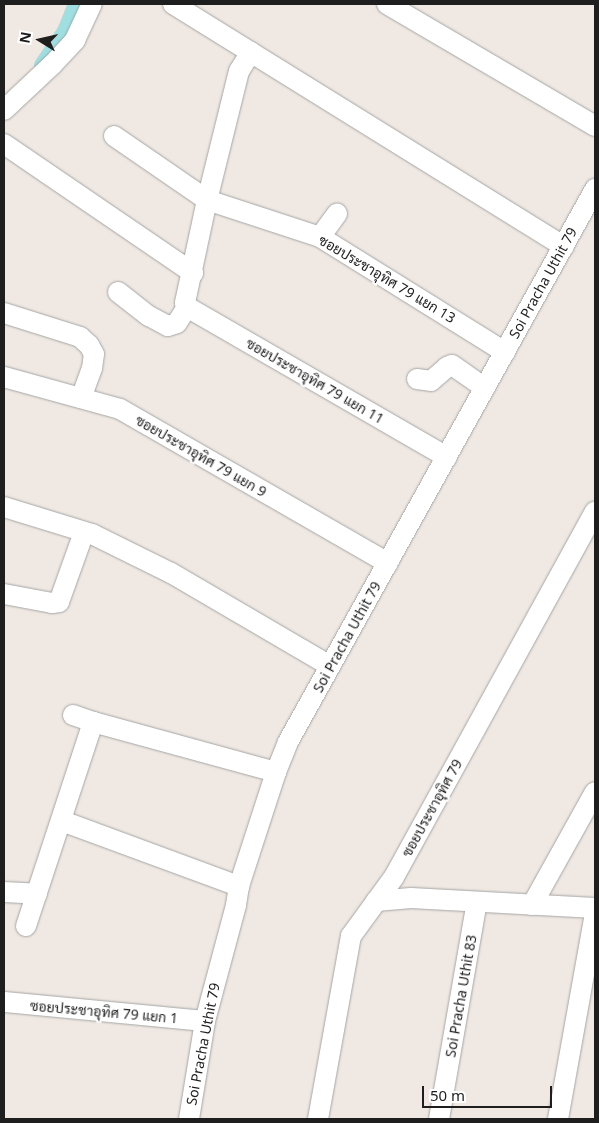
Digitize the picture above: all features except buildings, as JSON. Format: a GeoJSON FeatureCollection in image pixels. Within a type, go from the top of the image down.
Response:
{"type":"FeatureCollection","features":[{"type":"Feature","properties":{"kind":"street"},"geometry":{"type":"LineString","coordinates":[[4,110],[53,64],[74,40],[92,4]]}},
{"type":"Feature","properties":{"kind":"street"},"geometry":{"type":"LineString","coordinates":[[174,4],[564,246]]}},
{"type":"Feature","properties":{"kind":"street"},"geometry":{"type":"LineString","coordinates":[[387,4],[595,126]]}},
{"type":"Feature","properties":{"kind":"street"},"geometry":{"type":"LineString","coordinates":[[118,292],[149,316],[168,326],[177,323],[186,305],[185,296],[193,273],[207,200],[240,71],[251,52]]}},
{"type":"Feature","properties":{"kind":"street","name":"ซอยประชาอุทิศ 79 แยก 13"},"geometry":{"type":"LineString","coordinates":[[114,136],[207,200],[320,237],[505,352]]}},
{"type":"Feature","properties":{"kind":"street"},"geometry":{"type":"LineString","coordinates":[[4,144],[193,273]]}},
{"type":"Feature","properties":{"kind":"street","name":"Soi Pracha Uthit 79"},"geometry":{"type":"LineString","coordinates":[[188,1119],[205,1021],[236,905],[239,886],[276,772],[288,742],[595,189]]}},
{"type":"Feature","properties":{"kind":"street"},"geometry":{"type":"LineString","coordinates":[[320,237],[337,214]]}},
{"type":"Feature","properties":{"kind":"street","name":"ซอยประชาอุทิศ 79 แยก 11"},"geometry":{"type":"LineString","coordinates":[[186,305],[447,457]]}},
{"type":"Feature","properties":{"kind":"street"},"geometry":{"type":"LineString","coordinates":[[4,313],[80,336],[89,345],[94,354],[92,368],[81,398]]}},
{"type":"Feature","properties":{"kind":"street"},"geometry":{"type":"LineString","coordinates":[[417,379],[431,381],[452,365],[485,388]]}},
{"type":"Feature","properties":{"kind":"street","name":"ซอยประชาอุทิศ 79 แยก 9"},"geometry":{"type":"LineString","coordinates":[[4,377],[120,409],[388,563]]}},
{"type":"Feature","properties":{"kind":"street"},"geometry":{"type":"LineString","coordinates":[[4,507],[84,532],[171,573],[330,666]]}},
{"type":"Feature","properties":{"kind":"street","name":"ซอยประชาอุทิศ 79"},"geometry":{"type":"LineString","coordinates":[[318,1119],[351,936],[394,877],[595,512]]}},
{"type":"Feature","properties":{"kind":"street"},"geometry":{"type":"LineString","coordinates":[[4,594],[52,604],[59,602],[84,532]]}},
{"type":"Feature","properties":{"kind":"street"},"geometry":{"type":"LineString","coordinates":[[73,715],[276,772]]}},
{"type":"Feature","properties":{"kind":"street"},"geometry":{"type":"LineString","coordinates":[[26,926],[93,722]]}},
{"type":"Feature","properties":{"kind":"street"},"geometry":{"type":"LineString","coordinates":[[532,905],[595,792]]}},
{"type":"Feature","properties":{"kind":"street"},"geometry":{"type":"LineString","coordinates":[[62,820],[239,886]]}},
{"type":"Feature","properties":{"kind":"street"},"geometry":{"type":"LineString","coordinates":[[4,892],[36,894]]}},
{"type":"Feature","properties":{"kind":"street"},"geometry":{"type":"LineString","coordinates":[[376,901],[411,898],[595,908]]}},
{"type":"Feature","properties":{"kind":"street","name":"Soi Pracha Uthit 83"},"geometry":{"type":"LineString","coordinates":[[439,1119],[477,902]]}},
{"type":"Feature","properties":{"kind":"street"},"geometry":{"type":"LineString","coordinates":[[558,1119],[595,913]]}},
{"type":"Feature","properties":{"kind":"street","name":"ซอยประชาอุทิศ 79 แยก 1"},"geometry":{"type":"LineString","coordinates":[[4,1002],[205,1021]]}},
{"type":"Feature","properties":{"kind":"waterway"},"geometry":{"type":"LineString","coordinates":[[43,65],[66,31],[77,4]]}}]}
